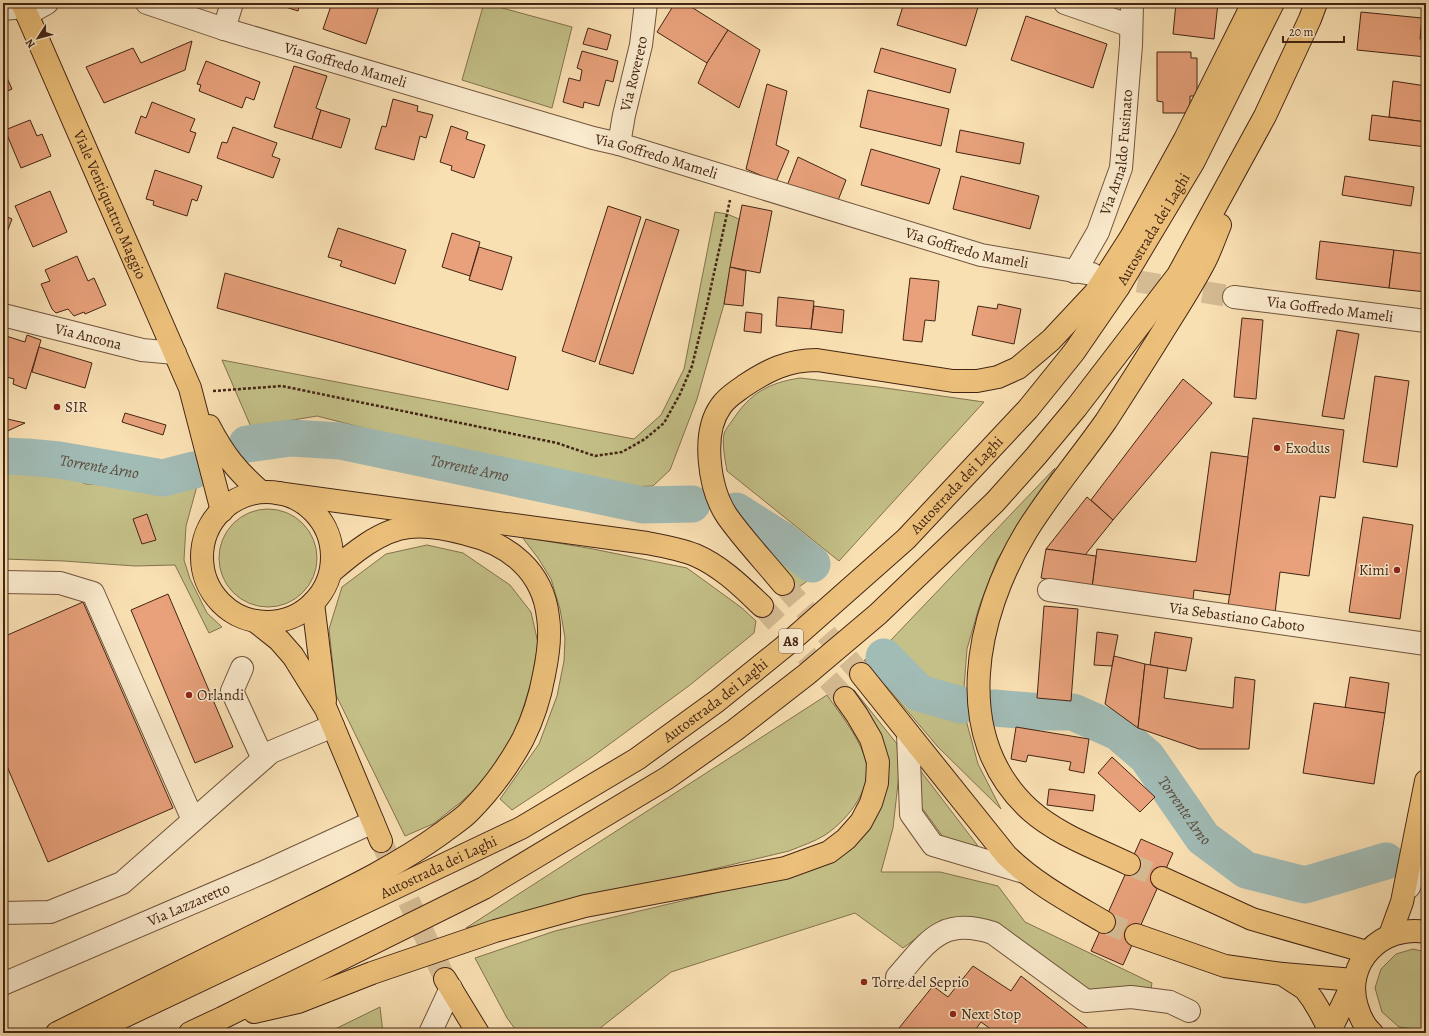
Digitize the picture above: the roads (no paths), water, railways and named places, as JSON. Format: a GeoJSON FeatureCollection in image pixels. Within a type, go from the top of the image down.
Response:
{"type":"FeatureCollection","features":[{"type":"Feature","properties":{"kind":"main road"},"geometry":{"type":"LineString","coordinates":[[783,584],[727,515],[716,492],[709,460],[709,445],[715,418],[721,406],[731,395],[762,375],[782,365],[800,360],[817,360],[953,381],[977,381],[998,377],[1018,368],[1051,340],[1095,294],[1131,237],[1185,139],[1253,3]]}},
{"type":"Feature","properties":{"kind":"main road","name":"Autostrada dei Laghi"},"geometry":{"type":"LineString","coordinates":[[89,1033],[521,828],[637,759],[717,702],[791,641],[906,539],[1028,409],[1074,352],[1118,288],[1194,161],[1273,3]]}},
{"type":"Feature","properties":{"kind":"main road","name":"A8"},"geometry":{"type":"LineString","coordinates":[[190,1033],[484,888],[667,778],[735,730],[807,674],[878,614],[995,502],[1036,456],[1076,408],[1178,275],[1265,116],[1316,3]]}},
{"type":"Feature","properties":{"kind":"main road","name":"Viale Ventiquattro Maggio"},"geometry":{"type":"LineString","coordinates":[[19,8],[192,392],[223,451],[240,473],[269,493]]}},
{"type":"Feature","properties":{"kind":"main road"},"geometry":{"type":"LineString","coordinates":[[1129,864],[1068,835],[1046,821],[1031,810],[1015,794],[1005,780],[989,747],[981,714],[978,688],[982,644],[998,588],[1026,533],[1044,504],[1105,422],[1171,320],[1205,260],[1265,116]]}},
{"type":"Feature","properties":{"kind":"main road","name":"Viale Ventiquattro Maggio"},"geometry":{"type":"LineString","coordinates":[[192,392],[222,511]]}},
{"type":"Feature","properties":{"kind":"main road","name":"Viale Ventiquattro Maggio"},"geometry":{"type":"LineString","coordinates":[[269,493],[292,497],[306,504],[317,515],[325,528],[330,542],[332,557],[327,584],[313,603],[304,611],[293,617],[280,621],[268,622],[255,621],[240,616],[227,608],[216,597],[208,583],[203,568],[202,552],[212,523],[222,511],[240,498],[269,493]]}},
{"type":"Feature","properties":{"kind":"main road"},"geometry":{"type":"LineString","coordinates":[[269,493],[647,543],[673,548],[695,555],[715,566],[739,584],[762,606]]}},
{"type":"Feature","properties":{"kind":"main road"},"geometry":{"type":"LineString","coordinates":[[57,1033],[342,892],[417,851],[467,814],[511,759],[524,737],[535,710],[542,687],[547,662],[549,638],[548,617],[545,600],[538,584],[519,559],[500,546],[479,537],[449,530],[427,527],[409,527],[399,529],[370,542],[330,572]]}},
{"type":"Feature","properties":{"kind":"main road","name":"Viale Ventiquattro Maggio"},"geometry":{"type":"LineString","coordinates":[[313,603],[330,718]]}},
{"type":"Feature","properties":{"kind":"main road","name":"Viale Ventiquattro Maggio"},"geometry":{"type":"LineString","coordinates":[[255,621],[279,640],[293,656],[330,718],[377,832]]}},
{"type":"Feature","properties":{"kind":"main road"},"geometry":{"type":"LineString","coordinates":[[861,674],[1006,855],[1024,872],[1061,897],[1104,922]]}},
{"type":"Feature","properties":{"kind":"main road"},"geometry":{"type":"LineString","coordinates":[[222,1018],[298,1002],[372,973],[488,934],[585,906],[785,868],[829,852],[846,839],[861,822],[877,783],[878,762],[871,739],[857,714],[845,698]]}},
{"type":"Feature","properties":{"kind":"main road"},"geometry":{"type":"LineString","coordinates":[[1390,935],[1402,902],[1426,780]]}},
{"type":"Feature","properties":{"kind":"main road"},"geometry":{"type":"LineString","coordinates":[[1162,878],[1252,919],[1367,952]]}},
{"type":"Feature","properties":{"kind":"main road"},"geometry":{"type":"LineString","coordinates":[[1328,1033],[1354,980],[1359,965],[1367,952],[1378,942],[1390,935],[1407,931],[1426,932]]}},
{"type":"Feature","properties":{"kind":"main road"},"geometry":{"type":"LineString","coordinates":[[1136,935],[1225,966],[1282,974],[1354,980]]}},
{"type":"Feature","properties":{"kind":"main road"},"geometry":{"type":"LineString","coordinates":[[1282,974],[1309,994],[1326,1023],[1328,1033]]}},
{"type":"Feature","properties":{"kind":"main road"},"geometry":{"type":"LineString","coordinates":[[1354,980],[1355,1001],[1359,1016],[1372,1033]]}},
{"type":"Feature","properties":{"kind":"main road"},"geometry":{"type":"LineString","coordinates":[[448,984],[478,1033]]}},
{"type":"Feature","properties":{"kind":"street"},"geometry":{"type":"LineString","coordinates":[[19,8],[47,3]]}},
{"type":"Feature","properties":{"kind":"street","name":"Via Goffredo Mameli"},"geometry":{"type":"LineString","coordinates":[[147,3],[224,29],[586,136],[619,144],[981,255],[1084,273]]}},
{"type":"Feature","properties":{"kind":"street"},"geometry":{"type":"LineString","coordinates":[[224,29],[232,3]]}},
{"type":"Feature","properties":{"kind":"street","name":"Via Rovereto"},"geometry":{"type":"LineString","coordinates":[[619,144],[624,115],[641,45],[646,3]]}},
{"type":"Feature","properties":{"kind":"street"},"geometry":{"type":"LineString","coordinates":[[1065,3],[1131,26]]}},
{"type":"Feature","properties":{"kind":"street","name":"Via Arnaldo Fusinato"},"geometry":{"type":"LineString","coordinates":[[1084,273],[1121,168],[1131,45],[1132,3]]}},
{"type":"Feature","properties":{"kind":"street","name":"Via Goffredo Mameli"},"geometry":{"type":"LineString","coordinates":[[1234,297],[1426,322]]}},
{"type":"Feature","properties":{"kind":"street","name":"Via Ancona"},"geometry":{"type":"LineString","coordinates":[[3,315],[142,350],[175,353]]}},
{"type":"Feature","properties":{"kind":"street"},"geometry":{"type":"LineString","coordinates":[[3,582],[60,583],[93,593],[193,820]]}},
{"type":"Feature","properties":{"kind":"street","name":"Via Sebastiano Caboto"},"geometry":{"type":"LineString","coordinates":[[1049,590],[1426,644]]}},
{"type":"Feature","properties":{"kind":"street"},"geometry":{"type":"LineString","coordinates":[[242,668],[232,691],[263,759]]}},
{"type":"Feature","properties":{"kind":"street"},"geometry":{"type":"LineString","coordinates":[[3,913],[50,912],[122,883],[271,752],[330,718]]}},
{"type":"Feature","properties":{"kind":"street"},"geometry":{"type":"LineString","coordinates":[[908,733],[911,814],[933,845],[1024,872]]}},
{"type":"Feature","properties":{"kind":"street","name":"Via Lazzaretto"},"geometry":{"type":"LineString","coordinates":[[3,984],[264,872],[377,832]]}},
{"type":"Feature","properties":{"kind":"street"},"geometry":{"type":"LineString","coordinates":[[1402,902],[1419,864],[1426,853]]}},
{"type":"Feature","properties":{"kind":"street"},"geometry":{"type":"LineString","coordinates":[[897,977],[930,940],[943,931],[958,928],[979,929],[993,934],[1086,1001],[1131,997],[1170,1002],[1189,1011]]}},
{"type":"Feature","properties":{"kind":"street"},"geometry":{"type":"LineString","coordinates":[[430,1033],[448,984]]}},
{"type":"Feature","properties":{"kind":"waterway","name":"Torrente Arno"},"geometry":{"type":"LineString","coordinates":[[247,444],[291,438],[340,441],[643,505],[692,504]]}},
{"type":"Feature","properties":{"kind":"waterway","name":"Torrente Arno"},"geometry":{"type":"LineString","coordinates":[[3,456],[59,460],[163,478],[194,470]]}},
{"type":"Feature","properties":{"kind":"waterway","name":"Torrente Arno"},"geometry":{"type":"LineString","coordinates":[[736,511],[782,540],[812,564]]}},
{"type":"Feature","properties":{"kind":"waterway","name":"Torrente Arno"},"geometry":{"type":"LineString","coordinates":[[884,657],[919,693],[961,705]]}},
{"type":"Feature","properties":{"kind":"waterway","name":"Torrente Arno"},"geometry":{"type":"LineString","coordinates":[[994,708],[1042,712],[1073,712],[1118,732],[1147,757],[1203,838],[1246,870],[1305,885],[1386,861]]}},
{"type":"Feature","properties":{"kind":"tunnel"},"geometry":{"type":"LineString","coordinates":[[1105,276],[1234,297]]}},
{"type":"Feature","properties":{"kind":"tunnel"},"geometry":{"type":"LineString","coordinates":[[783,584],[861,674]]}},
{"type":"Feature","properties":{"kind":"tunnel"},"geometry":{"type":"LineString","coordinates":[[762,606],[845,698]]}},
{"type":"Feature","properties":{"kind":"tunnel"},"geometry":{"type":"LineString","coordinates":[[381,841],[445,979]]}},
{"type":"Feature","properties":{"kind":"tunnel"},"geometry":{"type":"LineString","coordinates":[[1129,864],[1162,878]]}},
{"type":"Feature","properties":{"kind":"tunnel"},"geometry":{"type":"LineString","coordinates":[[1104,922],[1136,935]]}},
{"type":"Feature","properties":{"kind":"place","name":"SIR"},"geometry":{"type":"Point","coordinates":[57,407]}},
{"type":"Feature","properties":{"kind":"place","name":"Exodus"},"geometry":{"type":"Point","coordinates":[1277,448]}},
{"type":"Feature","properties":{"kind":"place","name":"Kimi"},"geometry":{"type":"Point","coordinates":[1397,570]}},
{"type":"Feature","properties":{"kind":"place","name":"Orlandi"},"geometry":{"type":"Point","coordinates":[189,695]}},
{"type":"Feature","properties":{"kind":"place","name":"Torre del Seprio"},"geometry":{"type":"Point","coordinates":[864,982]}},
{"type":"Feature","properties":{"kind":"place","name":"Next Stop"},"geometry":{"type":"Point","coordinates":[953,1014]}}]}
